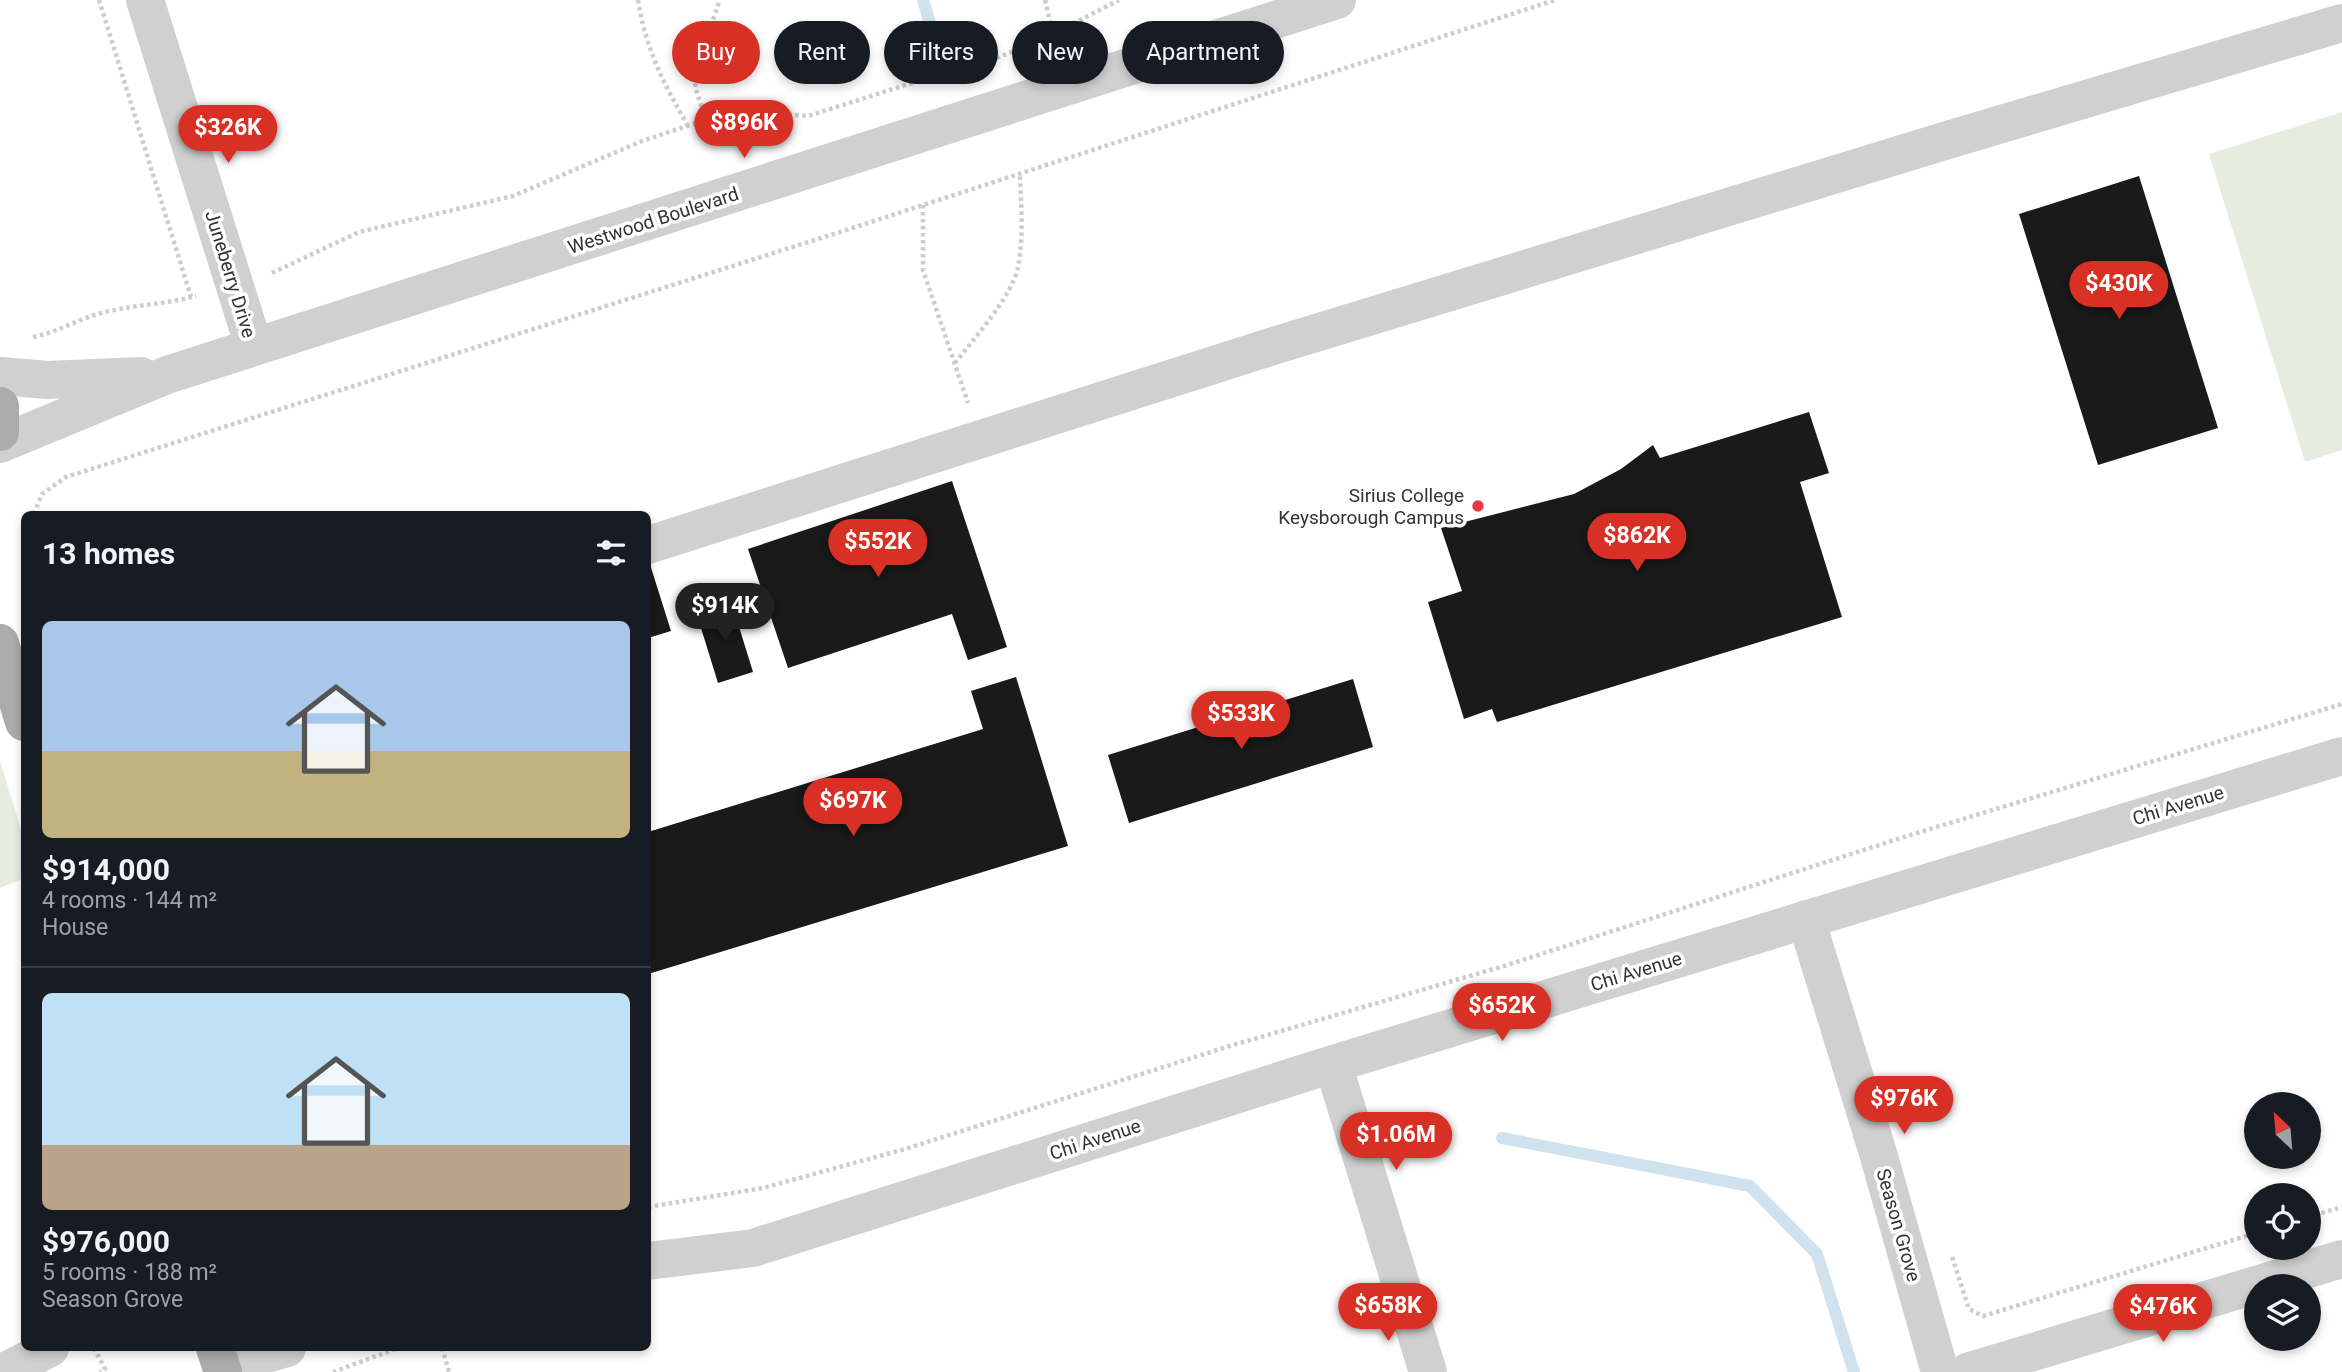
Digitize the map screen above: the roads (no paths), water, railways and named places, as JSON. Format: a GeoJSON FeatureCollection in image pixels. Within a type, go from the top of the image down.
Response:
{"type":"FeatureCollection","features":[{"type":"Feature","properties":{"kind":"main road"},"geometry":{"type":"LineString","coordinates":[[0,406],[0,432]]}},
{"type":"Feature","properties":{"kind":"main road"},"geometry":{"type":"LineString","coordinates":[[0,643],[21,712]]}},
{"type":"Feature","properties":{"kind":"street","name":"Juneberry Drive"},"geometry":{"type":"LineString","coordinates":[[145,0],[254,347]]}},
{"type":"Feature","properties":{"kind":"street","name":"Westwood Boulevard"},"geometry":{"type":"LineString","coordinates":[[0,444],[167,375],[1337,0]]}},
{"type":"Feature","properties":{"kind":"street"},"geometry":{"type":"LineString","coordinates":[[651,544],[1270,347],[2342,23]]}},
{"type":"Feature","properties":{"kind":"street","name":"Westwood Boulevard"},"geometry":{"type":"LineString","coordinates":[[0,376],[47,380],[167,375]]}},
{"type":"Feature","properties":{"kind":"street","name":"Chi Avenue"},"geometry":{"type":"LineString","coordinates":[[651,1261],[753,1248],[1333,1064],[2342,756]]}},
{"type":"Feature","properties":{"kind":"street","name":"Season Grove"},"geometry":{"type":"LineString","coordinates":[[1806,919],[1878,1153],[1940,1372]]}},
{"type":"Feature","properties":{"kind":"street"},"geometry":{"type":"LineString","coordinates":[[1333,1064],[1428,1372]]}},
{"type":"Feature","properties":{"kind":"street"},"geometry":{"type":"LineString","coordinates":[[1967,1372],[2342,1259]]}},
{"type":"Feature","properties":{"kind":"street"},"geometry":{"type":"LineString","coordinates":[[4,1372],[44,1351]]}},
{"type":"Feature","properties":{"kind":"street"},"geometry":{"type":"LineString","coordinates":[[220,1362],[273,1351]]}},
{"type":"Feature","properties":{"kind":"waterway"},"geometry":{"type":"LineString","coordinates":[[923,0],[929,21]]}},
{"type":"Feature","properties":{"kind":"waterway"},"geometry":{"type":"LineString","coordinates":[[1502,1138],[1750,1186],[1817,1254],[1854,1372]]}},
{"type":"Feature","properties":{"kind":"place","name":"Sirius College Keysborough Campus"},"geometry":{"type":"Point","coordinates":[1478,506]}}]}
